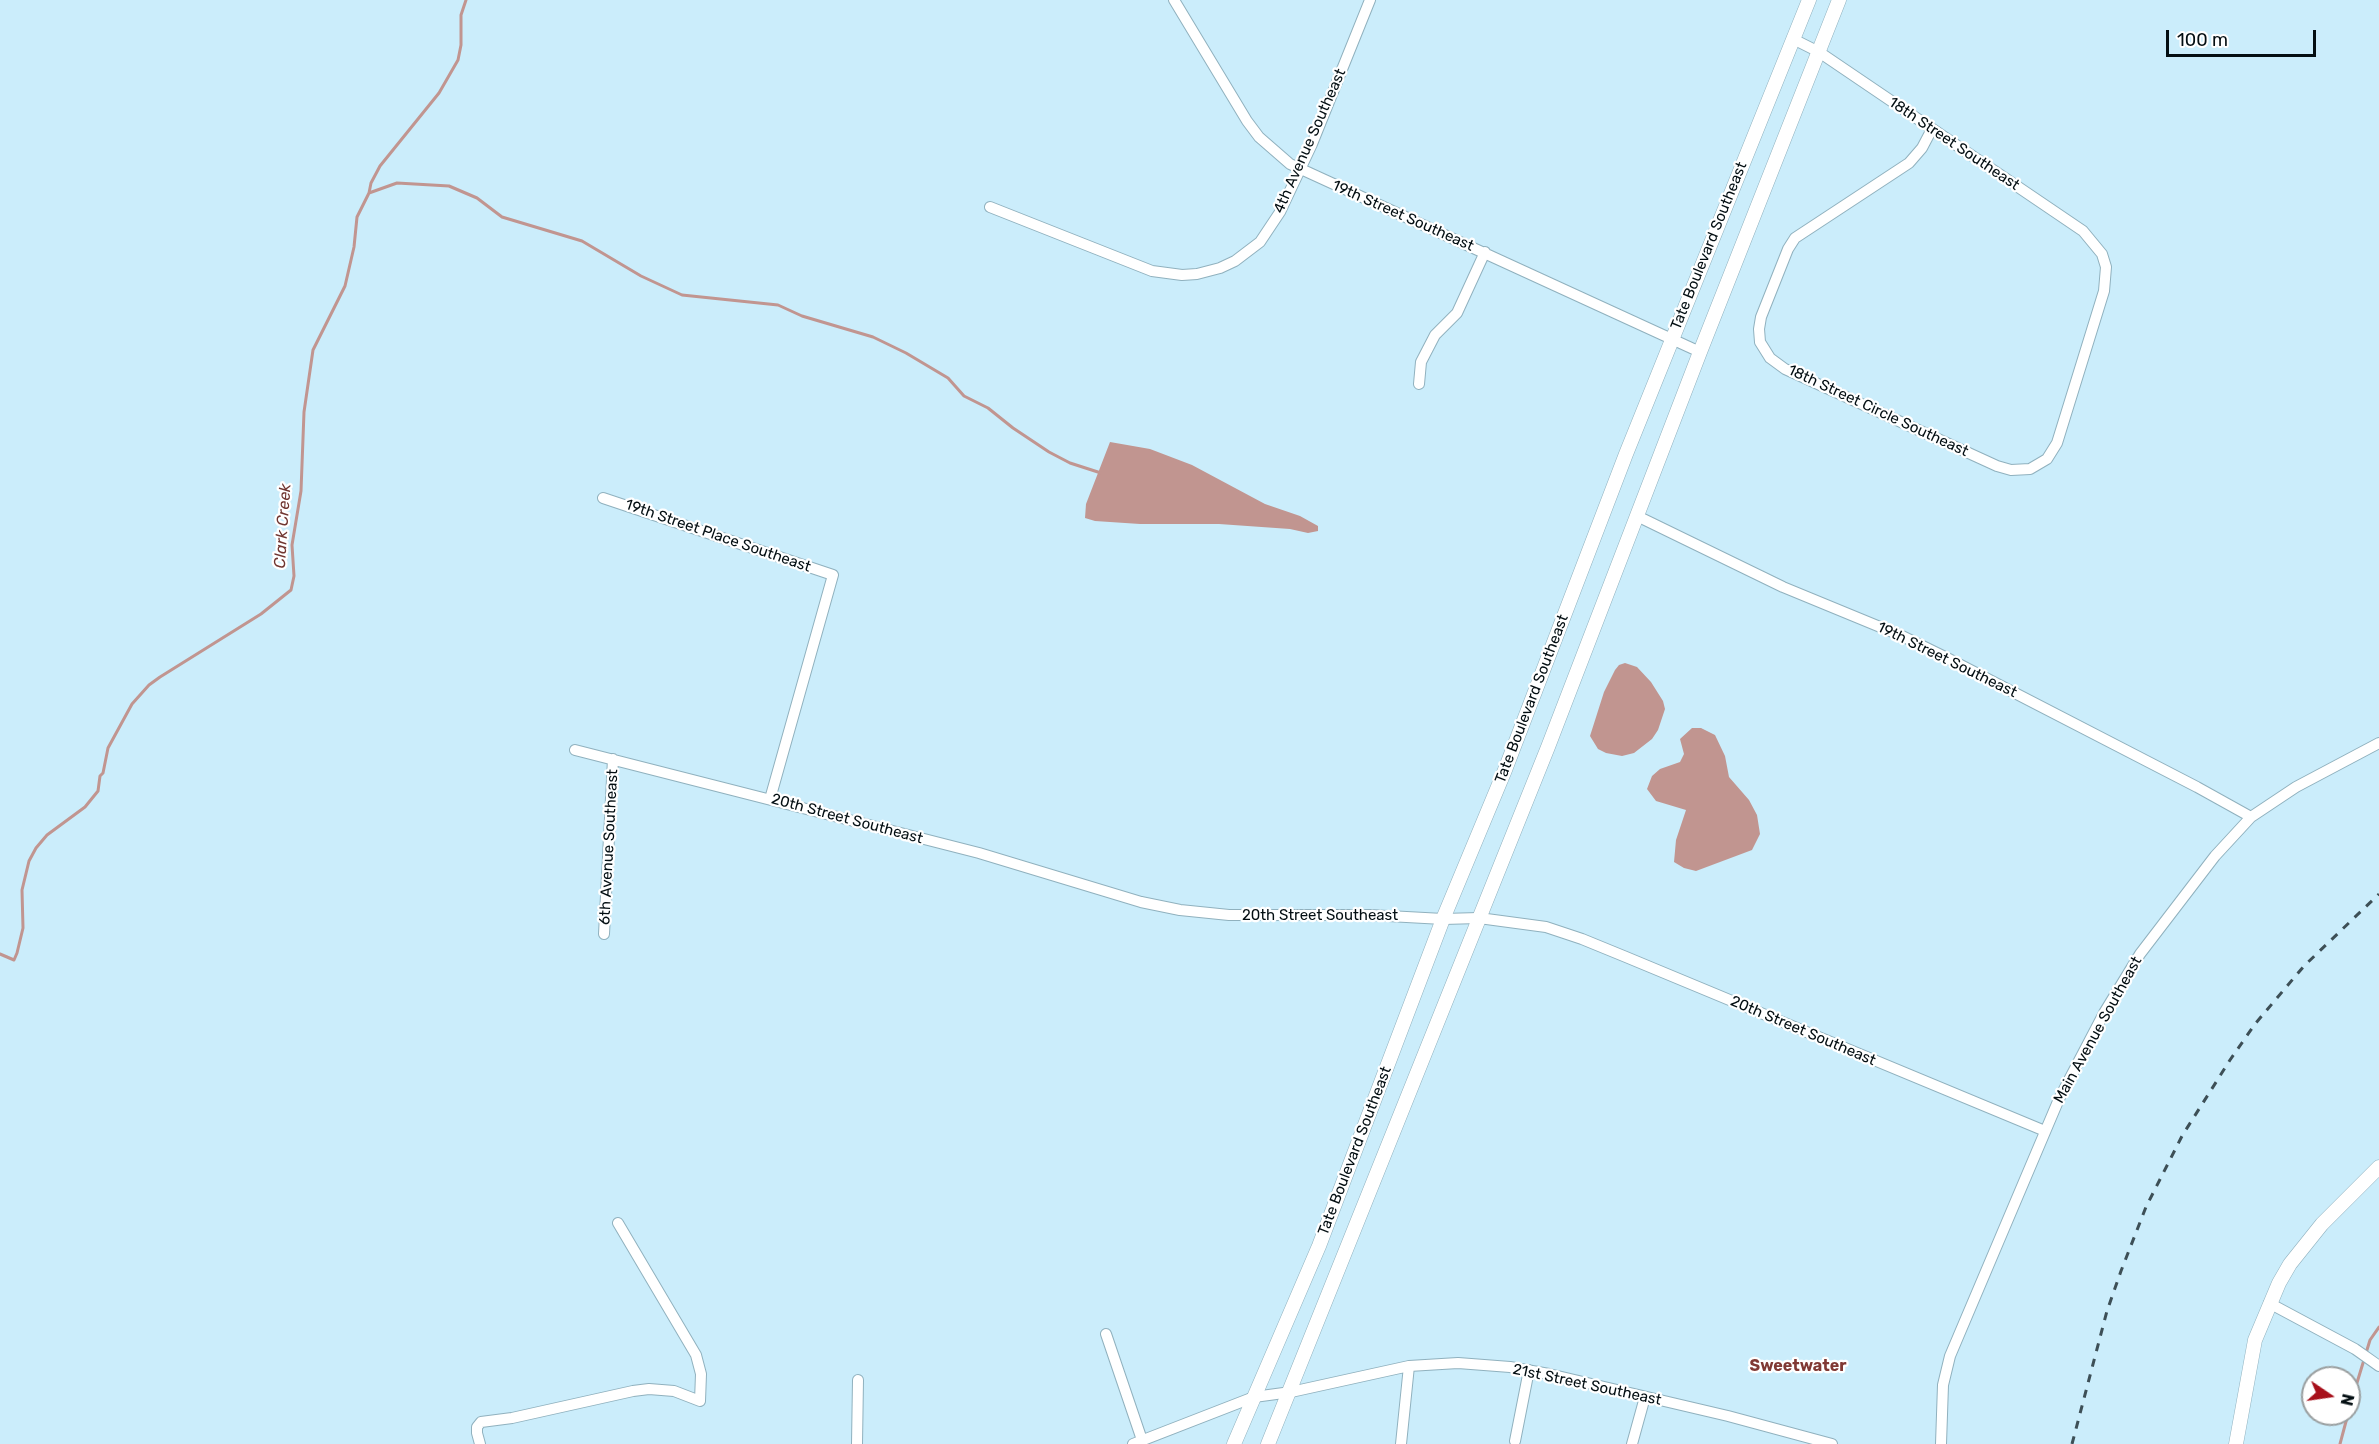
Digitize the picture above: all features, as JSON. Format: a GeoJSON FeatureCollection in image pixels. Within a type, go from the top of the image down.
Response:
{"type":"FeatureCollection","features":[{"type":"Feature","properties":{"kind":"main road","name":"Tate Boulevard Southeast"},"geometry":{"type":"LineString","coordinates":[[1234,1444],[1318,1246],[1443,919],[1505,770],[1672,340],[1809,0]]}},
{"type":"Feature","properties":{"kind":"main road","name":"Tate Boulevard Southeast"},"geometry":{"type":"LineString","coordinates":[[1268,1444],[1291,1392],[1596,625],[1700,352],[1839,0]]}},
{"type":"Feature","properties":{"kind":"main road"},"geometry":{"type":"LineString","coordinates":[[2236,1444],[2255,1340],[2269,1303],[2290,1264],[2305,1244],[2379,1167]]}},
{"type":"Feature","properties":{"kind":"street","name":"19th Street Southeast"},"geometry":{"type":"LineString","coordinates":[[1174,0],[1247,121],[1274,152],[1300,170],[1485,252],[1700,352]]}},
{"type":"Feature","properties":{"kind":"street","name":"4th Avenue Southeast"},"geometry":{"type":"LineString","coordinates":[[990,207],[1137,267],[1167,274],[1197,274],[1235,261],[1260,242],[1280,212],[1300,170],[1370,0]]}},
{"type":"Feature","properties":{"kind":"street","name":"18th Street Southeast"},"geometry":{"type":"LineString","coordinates":[[1793,39],[1819,52],[2083,231],[2096,244],[2105,260]]}},
{"type":"Feature","properties":{"kind":"street","name":"18th Street Circle Southeast"},"geometry":{"type":"LineString","coordinates":[[1932,129],[1922,148],[1909,163],[1800,234],[1791,244],[1760,323],[1760,342],[1774,363],[1997,466],[2011,470],[2030,468],[2047,459],[2057,443],[2104,291],[2105,260]]}},
{"type":"Feature","properties":{"kind":"street"},"geometry":{"type":"LineString","coordinates":[[1419,384],[1421,363],[1436,335],[1457,313],[1485,252]]}},
{"type":"Feature","properties":{"kind":"street","name":"19th Street Place Southeast"},"geometry":{"type":"LineString","coordinates":[[603,498],[833,575],[770,798]]}},
{"type":"Feature","properties":{"kind":"street","name":"19th Street Southeast"},"geometry":{"type":"LineString","coordinates":[[1637,516],[1783,587],[1936,652],[2198,787],[2251,818]]}},
{"type":"Feature","properties":{"kind":"street","name":"Main Avenue Southeast"},"geometry":{"type":"LineString","coordinates":[[1941,1444],[1943,1385],[1950,1356],[2045,1131],[2077,1062],[2140,954],[2215,856],[2251,818],[2296,787],[2379,742]]}},
{"type":"Feature","properties":{"kind":"street","name":"20th Street Southeast"},"geometry":{"type":"LineString","coordinates":[[575,750],[770,798],[981,854],[1141,902],[1180,910],[1229,915],[1479,918],[1531,924],[1582,939],[2045,1131]]}},
{"type":"Feature","properties":{"kind":"street","name":"6th Avenue Southeast"},"geometry":{"type":"LineString","coordinates":[[604,934],[613,759]]}},
{"type":"Feature","properties":{"kind":"street"},"geometry":{"type":"LineString","coordinates":[[480,1444],[477,1427],[481,1422],[512,1418],[633,1391],[649,1389],[674,1391],[700,1401],[701,1374],[696,1355],[618,1223]]}},
{"type":"Feature","properties":{"kind":"street"},"geometry":{"type":"LineString","coordinates":[[2269,1303],[2355,1349],[2379,1366]]}},
{"type":"Feature","properties":{"kind":"street"},"geometry":{"type":"LineString","coordinates":[[1106,1335],[1138,1442]]}},
{"type":"Feature","properties":{"kind":"street","name":"21st Street Southeast"},"geometry":{"type":"LineString","coordinates":[[1138,1442],[1254,1397],[1291,1392],[1409,1366],[1458,1363],[1529,1370],[1832,1444]]}},
{"type":"Feature","properties":{"kind":"street"},"geometry":{"type":"LineString","coordinates":[[1401,1444],[1409,1366]]}},
{"type":"Feature","properties":{"kind":"street"},"geometry":{"type":"LineString","coordinates":[[1515,1441],[1529,1370]]}},
{"type":"Feature","properties":{"kind":"street"},"geometry":{"type":"LineString","coordinates":[[857,1444],[858,1380]]}},
{"type":"Feature","properties":{"kind":"street"},"geometry":{"type":"LineString","coordinates":[[1632,1444],[1645,1397]]}},
{"type":"Feature","properties":{"kind":"shaded area"},"geometry":{"type":"Polygon","coordinates":[[[1110,442],[1150,449],[1192,465],[1265,504],[1300,516],[1318,526],[1318,531],[1308,533],[1290,529],[1219,524],[1140,524],[1095,521],[1085,518],[1086,504],[1110,442]]]}},
{"type":"Feature","properties":{"kind":"shaded area"},"geometry":{"type":"Polygon","coordinates":[[[1625,663],[1637,667],[1651,682],[1663,701],[1665,709],[1658,730],[1652,739],[1634,753],[1622,756],[1598,749],[1590,736],[1604,692],[1615,670],[1619,665],[1625,663]]]}},
{"type":"Feature","properties":{"kind":"shaded area"},"geometry":{"type":"Polygon","coordinates":[[[1692,728],[1701,728],[1715,735],[1725,756],[1729,777],[1749,800],[1757,815],[1760,834],[1752,850],[1696,871],[1674,862],[1676,840],[1686,810],[1656,801],[1647,789],[1652,776],[1660,769],[1680,762],[1684,754],[1680,739],[1692,728]]]}},
{"type":"Feature","properties":{"kind":"waterway","name":"Clark Creek"},"geometry":{"type":"LineString","coordinates":[[0,954],[14,960],[17,953],[23,928],[22,890],[29,861],[47,835],[85,807],[98,791],[108,748],[132,704],[149,685],[160,677],[261,614],[291,590],[294,576],[292,545],[301,491],[304,412],[313,350],[345,286],[354,247],[357,217],[369,193],[371,183],[380,166],[439,93],[458,60],[461,45],[461,15],[466,0]]}},
{"type":"Feature","properties":{"kind":"waterway"},"geometry":{"type":"LineString","coordinates":[[369,193],[397,183],[449,186],[477,198],[502,217],[582,241],[641,276],[682,295],[778,305],[802,316],[873,337],[948,378],[964,396],[988,408],[1049,452],[1070,463],[1101,473]]}},
{"type":"Feature","properties":{"kind":"waterway"},"geometry":{"type":"LineString","coordinates":[[2361,1370],[2370,1340],[2379,1327]]}},
{"type":"Feature","properties":{"kind":"waterway"},"geometry":{"type":"LineString","coordinates":[[2340,1444],[2345,1426]]}},
{"type":"Feature","properties":{"kind":"railway"},"geometry":{"type":"LineString","coordinates":[[2072,1444],[2107,1311],[2121,1271],[2146,1207],[2182,1136],[2255,1024],[2304,966],[2379,894]]}},
{"type":"Feature","properties":{"kind":"district","name":"Sweetwater"},"geometry":{"type":"Point","coordinates":[1798,1366]}}]}
